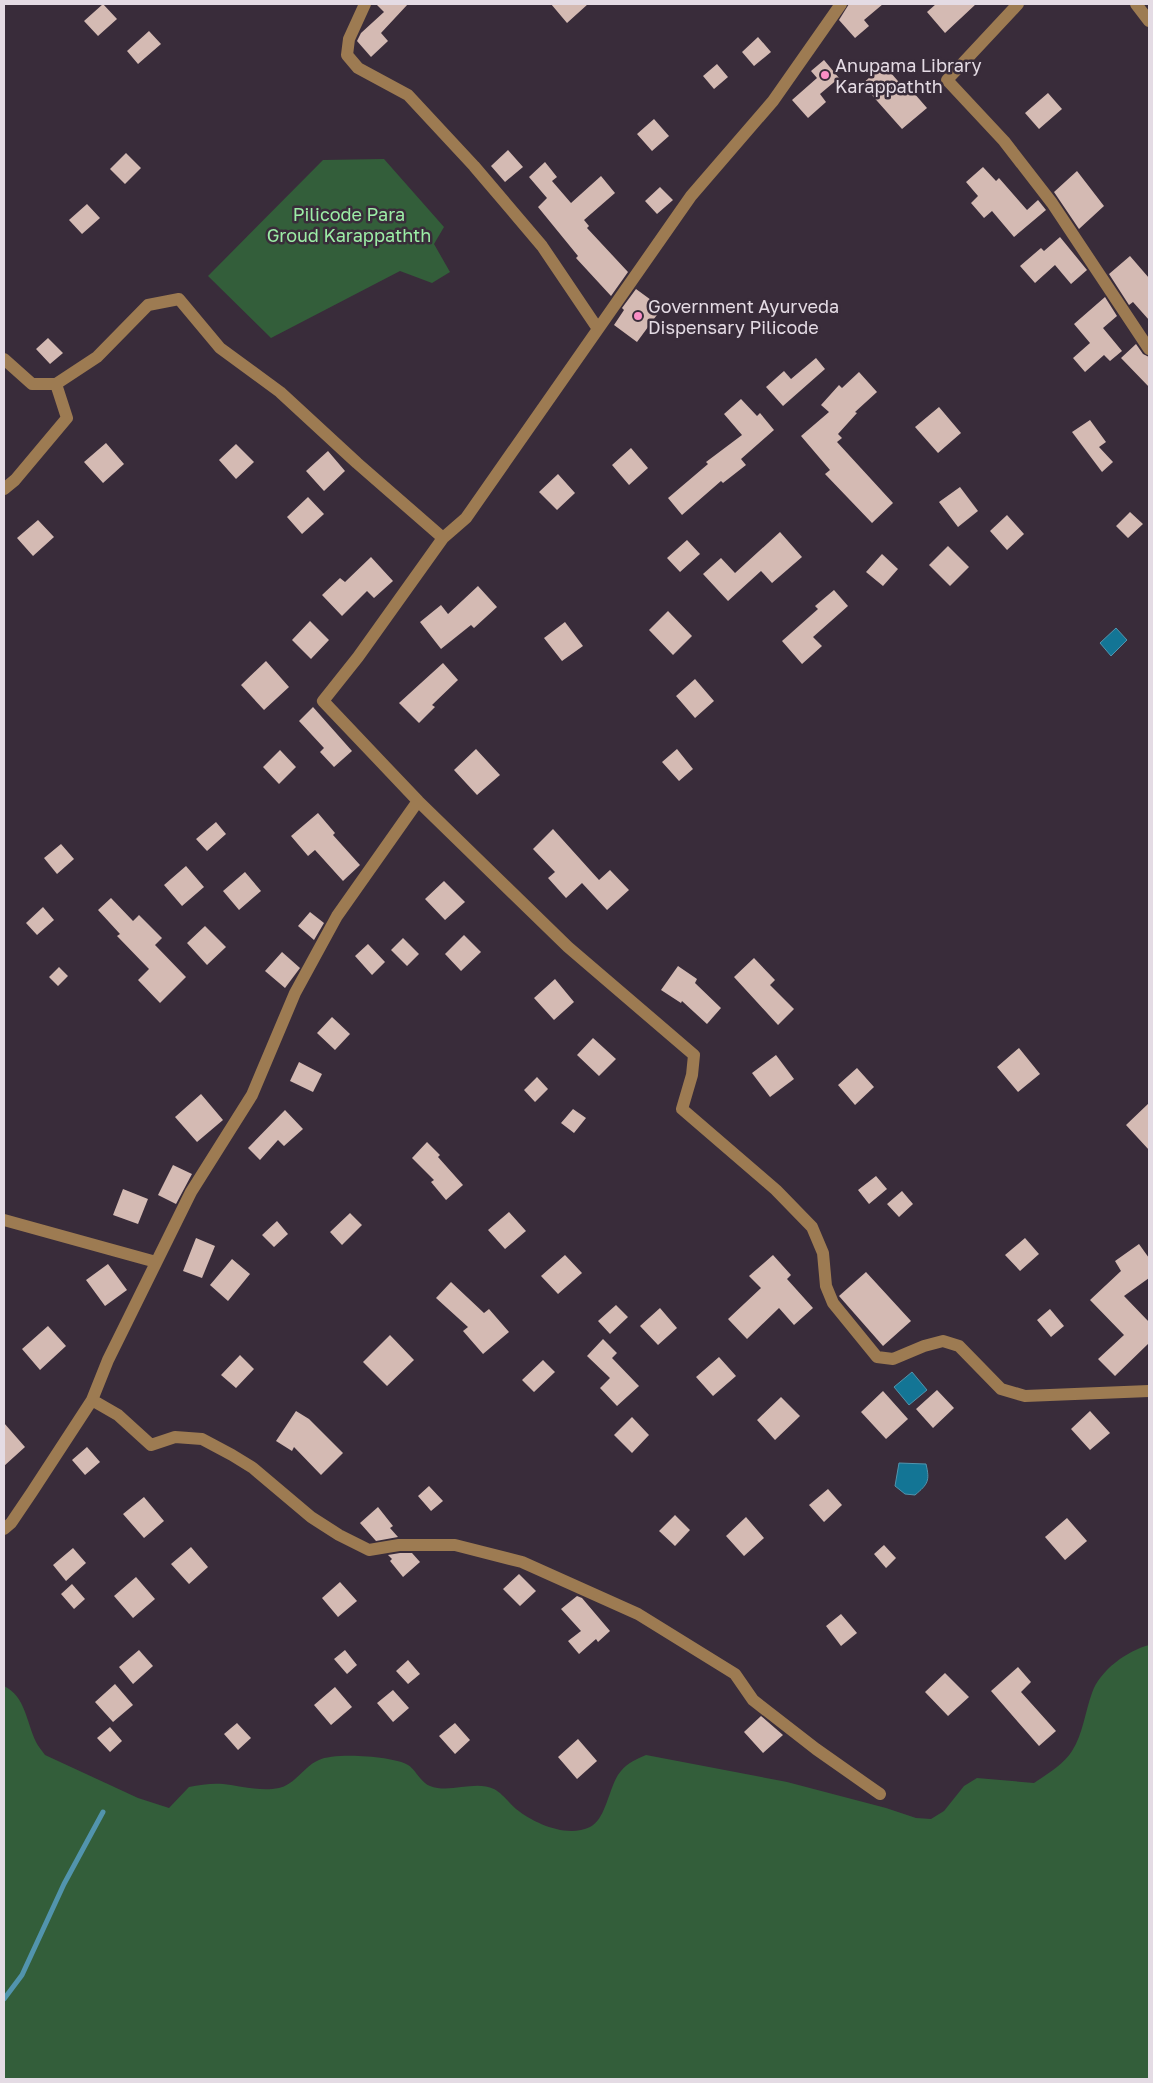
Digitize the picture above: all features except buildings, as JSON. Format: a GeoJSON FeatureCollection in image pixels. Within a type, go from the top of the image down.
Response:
{"type":"FeatureCollection","features":[{"type":"Feature","properties":{"kind":"street"},"geometry":{"type":"LineString","coordinates":[[365,4],[349,39],[346,55],[358,68],[408,95],[474,166],[542,246],[598,328]]}},
{"type":"Feature","properties":{"kind":"street"},"geometry":{"type":"LineString","coordinates":[[841,4],[772,101],[691,196],[466,518],[443,538],[358,657],[323,701],[418,801],[568,947],[694,1054],[692,1075],[682,1109],[776,1190],[812,1227],[823,1253],[826,1286],[833,1304],[878,1357],[893,1358],[942,1341],[959,1346],[1001,1389],[1025,1396],[1149,1391]]}},
{"type":"Feature","properties":{"kind":"street"},"geometry":{"type":"LineString","coordinates":[[1018,4],[947,80],[1004,141],[1052,203],[1149,349]]}},
{"type":"Feature","properties":{"kind":"street"},"geometry":{"type":"LineString","coordinates":[[1136,4],[1149,21]]}},
{"type":"Feature","properties":{"kind":"street"},"geometry":{"type":"LineString","coordinates":[[4,359],[32,384],[56,384],[97,357],[148,305],[179,299],[220,348],[280,392],[357,463],[443,538]]}},
{"type":"Feature","properties":{"kind":"street"},"geometry":{"type":"LineString","coordinates":[[4,489],[15,480],[66,418],[56,384]]}},
{"type":"Feature","properties":{"kind":"street"},"geometry":{"type":"LineString","coordinates":[[4,1529],[11,1523],[92,1400],[108,1360],[191,1192],[252,1095],[295,993],[337,916],[418,801]]}},
{"type":"Feature","properties":{"kind":"street"},"geometry":{"type":"LineString","coordinates":[[4,1220],[156,1262]]}},
{"type":"Feature","properties":{"kind":"street"},"geometry":{"type":"LineString","coordinates":[[92,1400],[118,1415],[151,1444],[175,1437],[202,1439],[232,1454],[253,1468],[312,1517],[339,1535],[369,1550],[399,1545],[455,1545],[522,1562],[638,1614],[735,1674],[753,1700],[880,1794]]}},
{"type":"Feature","properties":{"kind":"green space","name":"Pilicode Para Groud Karappathth"},"geometry":{"type":"Polygon","coordinates":[[[384,159],[444,227],[434,244],[450,272],[432,283],[400,271],[271,338],[208,276],[323,160],[384,159]]]}},
{"type":"Feature","properties":{"kind":"green space"},"geometry":{"type":"Polygon","coordinates":[[[1149,1645],[1149,2079],[4,2079],[4,1686],[21,1703],[36,1742],[45,1755],[138,1798],[169,1808],[189,1787],[219,1784],[258,1789],[279,1788],[290,1783],[309,1766],[319,1760],[337,1756],[364,1756],[390,1759],[408,1765],[430,1786],[446,1789],[478,1786],[494,1789],[516,1809],[532,1820],[561,1830],[581,1830],[596,1823],[604,1809],[613,1784],[623,1768],[646,1755],[787,1782],[886,1808],[916,1818],[931,1819],[944,1811],[964,1786],[977,1778],[1034,1783],[1054,1769],[1069,1756],[1076,1744],[1092,1693],[1101,1677],[1123,1657],[1149,1645]]]}},
{"type":"Feature","properties":{"kind":"water"},"geometry":{"type":"Polygon","coordinates":[[[1116,628],[1127,640],[1111,656],[1100,643],[1116,628]]]}},
{"type":"Feature","properties":{"kind":"water"},"geometry":{"type":"Polygon","coordinates":[[[912,1372],[927,1390],[909,1405],[894,1387],[912,1372]]]}},
{"type":"Feature","properties":{"kind":"water"},"geometry":{"type":"Polygon","coordinates":[[[899,1463],[926,1464],[927,1482],[915,1495],[905,1494],[895,1486],[899,1463]]]}},
{"type":"Feature","properties":{"kind":"waterway"},"geometry":{"type":"LineString","coordinates":[[4,1999],[22,1975],[64,1884],[103,1812]]}},
{"type":"Feature","properties":{"kind":"place","name":"Anupama Library Karappathth"},"geometry":{"type":"Point","coordinates":[825,75]}},
{"type":"Feature","properties":{"kind":"place","name":"Government Ayurveda Dispensary Pilicode"},"geometry":{"type":"Point","coordinates":[638,316]}}]}
